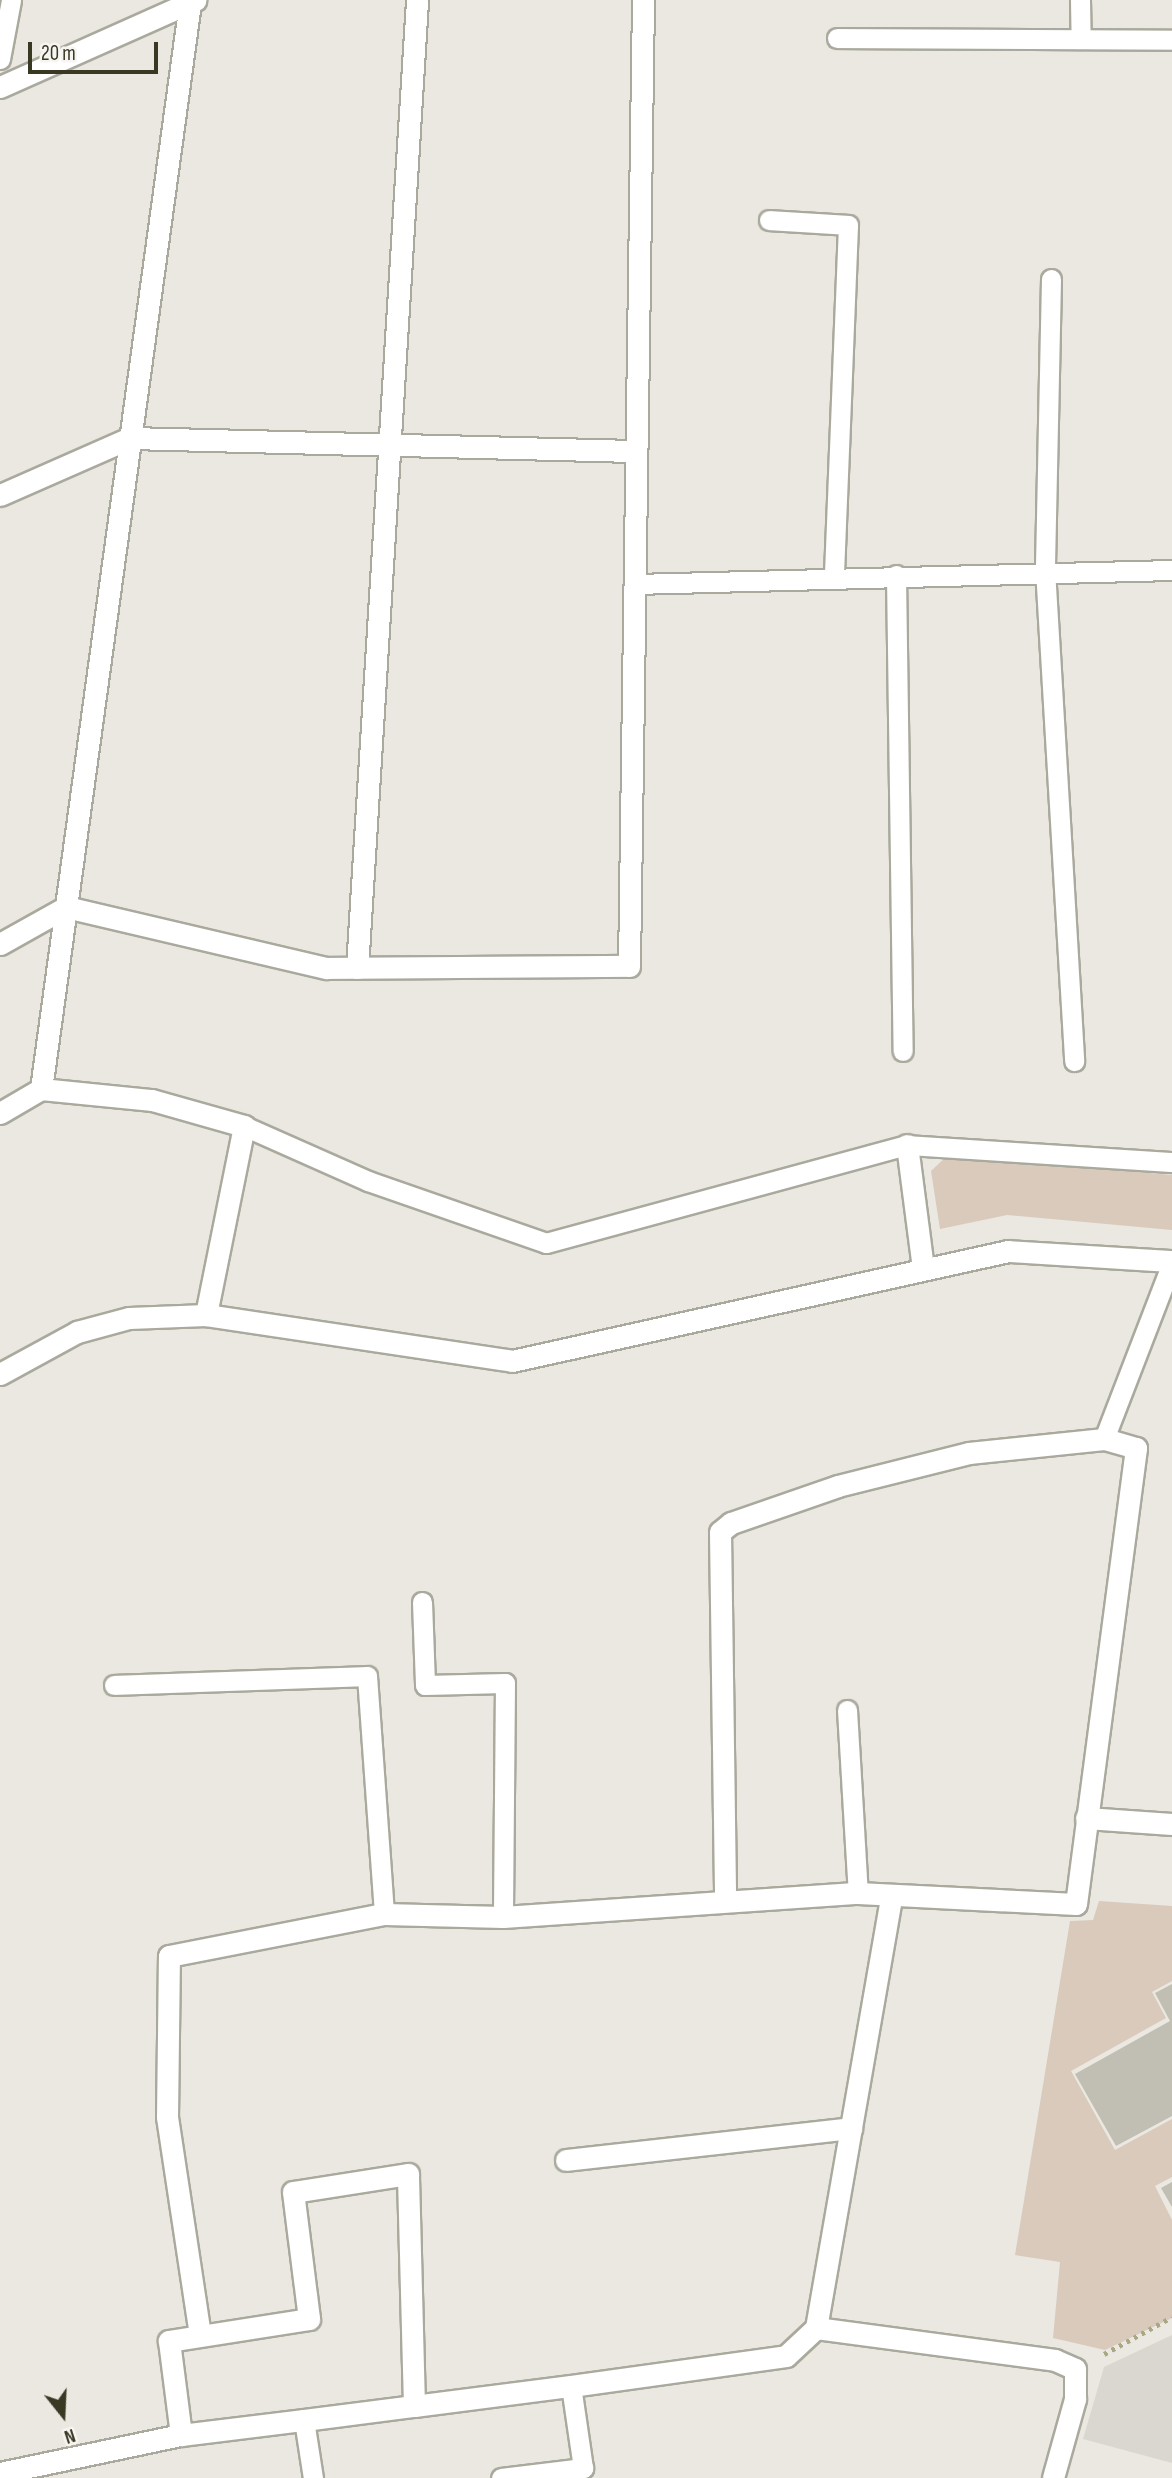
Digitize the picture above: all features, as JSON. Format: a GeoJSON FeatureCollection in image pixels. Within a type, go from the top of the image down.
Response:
{"type":"FeatureCollection","features":[{"type":"Feature","properties":{"kind":"street"},"geometry":{"type":"LineString","coordinates":[[357,968],[393,444],[417,0]]}},
{"type":"Feature","properties":{"kind":"street"},"geometry":{"type":"LineString","coordinates":[[0,944],[66,907],[327,968],[629,966],[634,451],[643,0]]}},
{"type":"Feature","properties":{"kind":"street"},"geometry":{"type":"LineString","coordinates":[[0,87],[192,1]]}},
{"type":"Feature","properties":{"kind":"street"},"geometry":{"type":"LineString","coordinates":[[41,1089],[192,1]]}},
{"type":"Feature","properties":{"kind":"street"},"geometry":{"type":"LineString","coordinates":[[0,495],[130,438],[634,451]]}},
{"type":"Feature","properties":{"kind":"street"},"geometry":{"type":"LineString","coordinates":[[0,1113],[41,1089],[152,1100],[244,1126],[206,1315]]}},
{"type":"Feature","properties":{"kind":"street"},"geometry":{"type":"LineString","coordinates":[[907,1145],[923,1269]]}},
{"type":"Feature","properties":{"kind":"street"},"geometry":{"type":"LineString","coordinates":[[0,1374],[77,1332],[129,1318],[206,1315],[512,1361],[1008,1251],[1172,1262]]}},
{"type":"Feature","properties":{"kind":"street"},"geometry":{"type":"LineString","coordinates":[[200,2335],[167,2117],[169,1956],[384,1914],[503,1917],[858,1893],[891,1897],[1076,1904],[1136,1448],[1104,1439],[969,1453],[838,1486],[731,1522],[720,1532],[725,1901]]}},
{"type":"Feature","properties":{"kind":"street"},"geometry":{"type":"LineString","coordinates":[[1086,1818],[1172,1824]]}},
{"type":"Feature","properties":{"kind":"street"},"geometry":{"type":"LineString","coordinates":[[0,2473],[181,2435],[786,2356],[816,2328],[891,1897]]}},
{"type":"Feature","properties":{"kind":"street"},"geometry":{"type":"LineString","coordinates":[[566,2160],[851,2128]]}},
{"type":"Feature","properties":{"kind":"street"},"geometry":{"type":"LineString","coordinates":[[181,2435],[169,2341],[309,2319],[293,2192],[408,2174],[414,2406]]}},
{"type":"Feature","properties":{"kind":"street"},"geometry":{"type":"LineString","coordinates":[[816,2328],[1055,2360],[1075,2369],[1075,2399],[1053,2478]]}},
{"type":"Feature","properties":{"kind":"lane"},"geometry":{"type":"LineString","coordinates":[[0,60],[11,0]]}},
{"type":"Feature","properties":{"kind":"lane"},"geometry":{"type":"LineString","coordinates":[[1080,0],[1082,39]]}},
{"type":"Feature","properties":{"kind":"lane"},"geometry":{"type":"LineString","coordinates":[[837,38],[1172,40]]}},
{"type":"Feature","properties":{"kind":"lane"},"geometry":{"type":"LineString","coordinates":[[769,220],[848,225],[834,577]]}},
{"type":"Feature","properties":{"kind":"lane"},"geometry":{"type":"LineString","coordinates":[[1051,279],[1045,569],[1074,1062]]}},
{"type":"Feature","properties":{"kind":"lane"},"geometry":{"type":"LineString","coordinates":[[634,584],[1045,569],[1172,570]]}},
{"type":"Feature","properties":{"kind":"lane"},"geometry":{"type":"LineString","coordinates":[[896,575],[903,1051]]}},
{"type":"Feature","properties":{"kind":"lane"},"geometry":{"type":"LineString","coordinates":[[244,1126],[368,1181],[546,1243],[907,1145],[1172,1162]]}},
{"type":"Feature","properties":{"kind":"lane"},"geometry":{"type":"LineString","coordinates":[[1104,1439],[1172,1262]]}},
{"type":"Feature","properties":{"kind":"lane"},"geometry":{"type":"LineString","coordinates":[[422,1602],[425,1685],[505,1684],[503,1917]]}},
{"type":"Feature","properties":{"kind":"lane"},"geometry":{"type":"LineString","coordinates":[[114,1685],[367,1676],[384,1914]]}},
{"type":"Feature","properties":{"kind":"lane"},"geometry":{"type":"LineString","coordinates":[[847,1710],[858,1893]]}},
{"type":"Feature","properties":{"kind":"lane"},"geometry":{"type":"LineString","coordinates":[[501,2478],[583,2468],[571,2386]]}},
{"type":"Feature","properties":{"kind":"lane"},"geometry":{"type":"LineString","coordinates":[[304,2420],[313,2478]]}},
{"type":"Feature","properties":{"kind":"path"},"geometry":{"type":"LineString","coordinates":[[1075,2369],[1172,2317]]}},
{"type":"Feature","properties":{"kind":"shaded area"},"geometry":{"type":"Polygon","coordinates":[[[948,1155],[1172,1175],[1172,1230],[1007,1215],[940,1229],[931,1171],[948,1155]]]}},
{"type":"Feature","properties":{"kind":"shaded area"},"geometry":{"type":"Polygon","coordinates":[[[1099,1901],[1172,1906],[1172,1981],[1152,1992],[1166,2018],[1071,2071],[1115,2150],[1172,2119],[1172,2177],[1155,2186],[1172,2220],[1172,2318],[1105,2350],[1053,2338],[1060,2262],[1015,2255],[1070,1921],[1093,1920],[1099,1901]]]}},
{"type":"Feature","properties":{"kind":"shaded area"},"geometry":{"type":"Polygon","coordinates":[[[1172,2335],[1172,2463],[1083,2439],[1104,2367],[1172,2335]]]}},
{"type":"Feature","properties":{"kind":"building"},"geometry":{"type":"Polygon","coordinates":[[[1172,1984],[1172,2116],[1116,2146],[1075,2074],[1170,2021],[1155,1993],[1172,1984]]]}},
{"type":"Feature","properties":{"kind":"building"},"geometry":{"type":"Polygon","coordinates":[[[1172,2182],[1172,2207],[1161,2188],[1172,2182]]]}}]}
